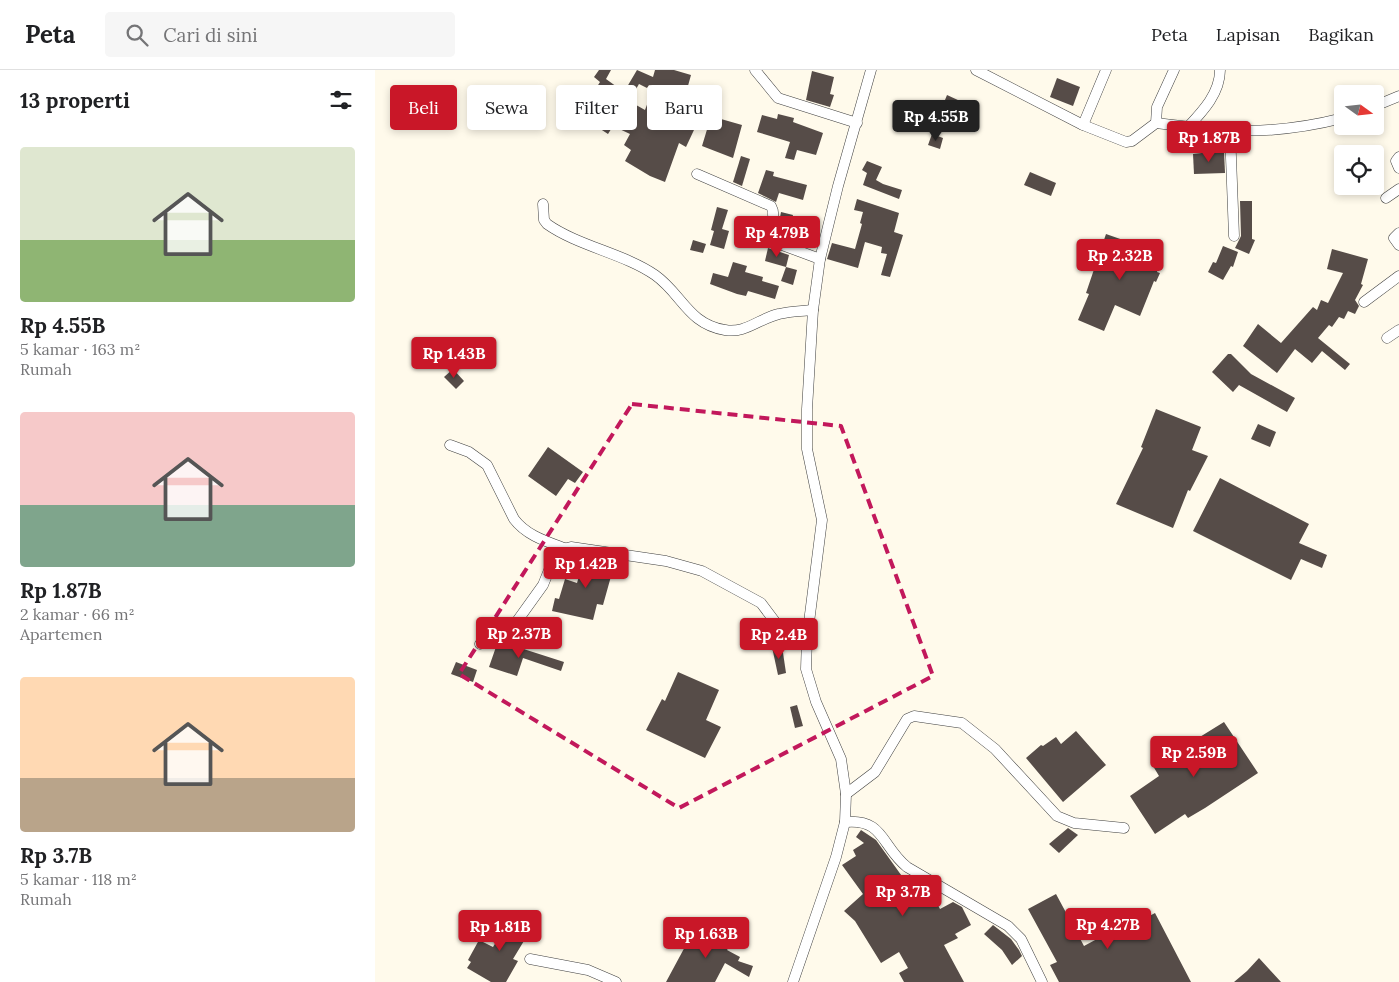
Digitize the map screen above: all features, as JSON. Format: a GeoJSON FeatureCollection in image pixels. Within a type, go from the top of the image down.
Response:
{"type":"FeatureCollection","features":[{"type":"Feature","properties":{"kind":"street"},"geometry":{"type":"LineString","coordinates":[[755,70],[778,98],[857,123]]}},
{"type":"Feature","properties":{"kind":"street"},"geometry":{"type":"LineString","coordinates":[[793,982],[845,822],[847,794],[845,776],[838,749],[807,676],[807,638],[822,520],[807,449],[813,310],[820,259],[838,186],[871,70]]}},
{"type":"Feature","properties":{"kind":"street"},"geometry":{"type":"LineString","coordinates":[[976,70],[996,74],[1083,125],[1126,142],[1132,141],[1156,123],[1230,132],[1279,130],[1334,120]]}},
{"type":"Feature","properties":{"kind":"street"},"geometry":{"type":"LineString","coordinates":[[1083,125],[1106,70]]}},
{"type":"Feature","properties":{"kind":"street"},"geometry":{"type":"LineString","coordinates":[[1156,123],[1157,107],[1175,70]]}},
{"type":"Feature","properties":{"kind":"street"},"geometry":{"type":"LineString","coordinates":[[1188,127],[1213,96],[1218,86],[1220,70]]}},
{"type":"Feature","properties":{"kind":"street"},"geometry":{"type":"LineString","coordinates":[[1384,102],[1399,96]]}},
{"type":"Feature","properties":{"kind":"street"},"geometry":{"type":"LineString","coordinates":[[1230,132],[1233,236]]}},
{"type":"Feature","properties":{"kind":"street"},"geometry":{"type":"LineString","coordinates":[[1399,157],[1396,161],[1399,168]]}},
{"type":"Feature","properties":{"kind":"street"},"geometry":{"type":"LineString","coordinates":[[697,174],[771,206],[774,216],[770,232],[774,242],[820,259]]}},
{"type":"Feature","properties":{"kind":"street"},"geometry":{"type":"LineString","coordinates":[[1386,198],[1399,190]]}},
{"type":"Feature","properties":{"kind":"street"},"geometry":{"type":"LineString","coordinates":[[543,204],[544,220],[547,224],[648,271],[665,284],[687,311],[707,325],[724,330],[739,331],[779,313],[813,310]]}},
{"type":"Feature","properties":{"kind":"street"},"geometry":{"type":"LineString","coordinates":[[1399,233],[1394,238],[1399,245]]}},
{"type":"Feature","properties":{"kind":"street"},"geometry":{"type":"LineString","coordinates":[[1364,302],[1399,276]]}},
{"type":"Feature","properties":{"kind":"street"},"geometry":{"type":"LineString","coordinates":[[1387,338],[1399,330]]}},
{"type":"Feature","properties":{"kind":"street"},"geometry":{"type":"LineString","coordinates":[[450,445],[469,452],[487,465],[514,519],[520,527],[540,539],[564,548],[577,548],[666,561],[702,571],[761,602],[782,631],[807,638]]}},
{"type":"Feature","properties":{"kind":"street"},"geometry":{"type":"LineString","coordinates":[[480,644],[503,634],[515,624],[543,585],[556,553],[564,548]]}},
{"type":"Feature","properties":{"kind":"street"},"geometry":{"type":"LineString","coordinates":[[847,794],[875,772],[907,719],[914,716],[938,718],[962,723],[995,749],[1057,816],[1074,823],[1124,828]]}},
{"type":"Feature","properties":{"kind":"street"},"geometry":{"type":"LineString","coordinates":[[845,822],[859,820],[872,825],[895,856],[907,867],[1008,926],[1021,939],[1042,982]]}},
{"type":"Feature","properties":{"kind":"street"},"geometry":{"type":"LineString","coordinates":[[530,959],[589,970],[616,982]]}},
{"type":"Feature","properties":{"kind":"highlighted area"},"geometry":{"type":"Polygon","coordinates":[[[632,404],[841,426],[933,676],[679,808],[459,674],[632,404]]]}},
{"type":"Feature","properties":{"kind":"building"},"geometry":{"type":"Polygon","coordinates":[[[599,70],[611,70],[606,79],[614,85],[598,85],[600,82],[594,77],[599,70]]]}},
{"type":"Feature","properties":{"kind":"building"},"geometry":{"type":"Polygon","coordinates":[[[637,70],[653,77],[655,70],[674,70],[691,75],[688,85],[647,85],[647,88],[639,84],[637,87],[637,85],[628,85],[637,70]]]}},
{"type":"Feature","properties":{"kind":"building"},"geometry":{"type":"Polygon","coordinates":[[[812,71],[834,77],[830,94],[834,95],[830,107],[806,100],[812,71]]]}},
{"type":"Feature","properties":{"kind":"building"},"geometry":{"type":"Polygon","coordinates":[[[1057,78],[1080,87],[1073,106],[1050,97],[1057,78]]]}},
{"type":"Feature","properties":{"kind":"building"},"geometry":{"type":"Polygon","coordinates":[[[947,95],[960,101],[957,111],[943,105],[947,95]]]}},
{"type":"Feature","properties":{"kind":"building"},"geometry":{"type":"Polygon","coordinates":[[[647,105],[647,130],[694,130],[686,147],[679,143],[665,182],[650,176],[625,161],[631,150],[624,145],[630,134],[622,130],[637,130],[637,106],[645,110],[647,105]]]}},
{"type":"Feature","properties":{"kind":"building"},"geometry":{"type":"Polygon","coordinates":[[[778,114],[794,118],[793,122],[823,133],[816,155],[797,150],[794,160],[785,158],[790,142],[757,132],[762,115],[777,119],[778,114]]]}},
{"type":"Feature","properties":{"kind":"building"},"geometry":{"type":"Polygon","coordinates":[[[722,119],[742,125],[733,158],[702,146],[707,130],[722,130],[722,119]]]}},
{"type":"Feature","properties":{"kind":"building"},"geometry":{"type":"Polygon","coordinates":[[[602,130],[610,130],[608,134],[602,130]]]}},
{"type":"Feature","properties":{"kind":"building"},"geometry":{"type":"Polygon","coordinates":[[[932,134],[943,138],[940,149],[928,145],[932,134]]]}},
{"type":"Feature","properties":{"kind":"building"},"geometry":{"type":"Polygon","coordinates":[[[1224,151],[1225,173],[1194,174],[1193,154],[1224,151]]]}},
{"type":"Feature","properties":{"kind":"building"},"geometry":{"type":"Polygon","coordinates":[[[741,156],[750,159],[742,186],[733,182],[741,156]]]}},
{"type":"Feature","properties":{"kind":"building"},"geometry":{"type":"Polygon","coordinates":[[[867,161],[882,167],[876,180],[902,190],[899,199],[863,185],[867,173],[862,170],[867,161]]]}},
{"type":"Feature","properties":{"kind":"building"},"geometry":{"type":"Polygon","coordinates":[[[766,170],[774,172],[773,176],[807,185],[803,200],[779,193],[776,202],[758,193],[766,170]]]}},
{"type":"Feature","properties":{"kind":"building"},"geometry":{"type":"Polygon","coordinates":[[[1030,172],[1056,183],[1051,196],[1024,185],[1030,172]]]}},
{"type":"Feature","properties":{"kind":"building"},"geometry":{"type":"Polygon","coordinates":[[[857,199],[899,213],[894,232],[903,235],[890,277],[881,275],[887,254],[881,253],[882,247],[865,242],[858,268],[827,259],[832,243],[855,249],[862,224],[860,223],[863,212],[854,210],[857,199]]]}},
{"type":"Feature","properties":{"kind":"building"},"geometry":{"type":"Polygon","coordinates":[[[1240,201],[1252,201],[1252,239],[1255,240],[1249,254],[1235,248],[1241,236],[1240,201]]]}},
{"type":"Feature","properties":{"kind":"building"},"geometry":{"type":"Polygon","coordinates":[[[717,207],[728,210],[722,229],[729,231],[724,249],[710,245],[714,231],[711,230],[717,207]]]}},
{"type":"Feature","properties":{"kind":"building"},"geometry":{"type":"Polygon","coordinates":[[[781,212],[793,215],[789,231],[778,228],[781,212]]]}},
{"type":"Feature","properties":{"kind":"building"},"geometry":{"type":"Polygon","coordinates":[[[1106,234],[1163,254],[1157,272],[1160,273],[1156,282],[1154,281],[1140,316],[1115,305],[1104,331],[1078,320],[1089,294],[1086,293],[1106,234]]]}},
{"type":"Feature","properties":{"kind":"building"},"geometry":{"type":"Polygon","coordinates":[[[693,240],[706,244],[703,253],[690,250],[693,240]]]}},
{"type":"Feature","properties":{"kind":"building"},"geometry":{"type":"Polygon","coordinates":[[[1223,246],[1238,252],[1233,267],[1231,266],[1223,280],[1208,272],[1213,262],[1216,263],[1223,246]]]}},
{"type":"Feature","properties":{"kind":"building"},"geometry":{"type":"Polygon","coordinates":[[[768,248],[789,255],[786,267],[765,261],[768,248]]]}},
{"type":"Feature","properties":{"kind":"building"},"geometry":{"type":"Polygon","coordinates":[[[1332,249],[1368,259],[1361,284],[1363,285],[1355,300],[1359,306],[1355,314],[1348,311],[1344,319],[1339,317],[1332,327],[1329,325],[1318,338],[1350,364],[1345,370],[1322,351],[1312,363],[1295,349],[1277,373],[1243,346],[1258,324],[1281,343],[1313,307],[1317,310],[1321,300],[1328,303],[1343,273],[1327,269],[1332,249]]]}},
{"type":"Feature","properties":{"kind":"building"},"geometry":{"type":"Polygon","coordinates":[[[733,262],[747,266],[745,272],[763,277],[762,281],[779,286],[775,299],[748,291],[746,296],[737,294],[710,284],[713,273],[728,277],[733,262]]]}},
{"type":"Feature","properties":{"kind":"building"},"geometry":{"type":"Polygon","coordinates":[[[786,267],[797,270],[793,285],[781,281],[786,267]]]}},
{"type":"Feature","properties":{"kind":"building"},"geometry":{"type":"Polygon","coordinates":[[[1228,354],[1231,354],[1251,374],[1295,398],[1287,412],[1239,385],[1233,392],[1212,372],[1228,354]]]}},
{"type":"Feature","properties":{"kind":"building"},"geometry":{"type":"Polygon","coordinates":[[[453,369],[464,381],[456,389],[444,377],[453,369]]]}},
{"type":"Feature","properties":{"kind":"building"},"geometry":{"type":"Polygon","coordinates":[[[1156,409],[1201,427],[1192,450],[1208,456],[1190,491],[1188,490],[1173,528],[1116,504],[1143,448],[1141,447],[1156,409]]]}},
{"type":"Feature","properties":{"kind":"building"},"geometry":{"type":"Polygon","coordinates":[[[1258,424],[1276,432],[1270,447],[1251,439],[1258,424]]]}},
{"type":"Feature","properties":{"kind":"building"},"geometry":{"type":"Polygon","coordinates":[[[548,447],[583,472],[575,483],[568,479],[556,496],[528,476],[548,447]]]}},
{"type":"Feature","properties":{"kind":"building"},"geometry":{"type":"Polygon","coordinates":[[[1220,478],[1309,524],[1299,543],[1327,555],[1322,568],[1301,559],[1291,580],[1193,531],[1220,478]]]}},
{"type":"Feature","properties":{"kind":"building"},"geometry":{"type":"Polygon","coordinates":[[[585,556],[615,562],[603,605],[597,604],[593,620],[552,611],[555,598],[559,599],[565,579],[577,583],[585,556]]]}},
{"type":"Feature","properties":{"kind":"building"},"geometry":{"type":"Polygon","coordinates":[[[502,642],[564,662],[561,671],[523,658],[517,676],[489,667],[497,644],[502,642]]]}},
{"type":"Feature","properties":{"kind":"building"},"geometry":{"type":"Polygon","coordinates":[[[782,646],[786,673],[778,675],[772,647],[782,646]]]}},
{"type":"Feature","properties":{"kind":"building"},"geometry":{"type":"Polygon","coordinates":[[[456,662],[477,670],[473,682],[451,674],[456,662]]]}},
{"type":"Feature","properties":{"kind":"building"},"geometry":{"type":"Polygon","coordinates":[[[678,672],[719,690],[706,720],[721,727],[705,758],[646,730],[662,699],[665,701],[678,672]]]}},
{"type":"Feature","properties":{"kind":"building"},"geometry":{"type":"Polygon","coordinates":[[[797,705],[803,726],[795,728],[790,707],[797,705]]]}},
{"type":"Feature","properties":{"kind":"building"},"geometry":{"type":"Polygon","coordinates":[[[1224,722],[1258,773],[1205,808],[1188,818],[1185,814],[1155,834],[1130,796],[1159,776],[1153,766],[1224,722]]]}},
{"type":"Feature","properties":{"kind":"building"},"geometry":{"type":"Polygon","coordinates":[[[1076,731],[1106,765],[1063,802],[1026,758],[1041,745],[1043,746],[1056,737],[1061,744],[1076,731]]]}},
{"type":"Feature","properties":{"kind":"building"},"geometry":{"type":"Polygon","coordinates":[[[1068,828],[1078,835],[1059,853],[1049,844],[1068,828]]]}},
{"type":"Feature","properties":{"kind":"building"},"geometry":{"type":"Polygon","coordinates":[[[861,830],[876,840],[909,886],[918,882],[928,887],[940,909],[953,902],[962,907],[971,925],[955,934],[958,938],[944,945],[964,982],[904,982],[899,973],[908,968],[899,952],[881,963],[855,921],[844,911],[863,894],[842,865],[856,856],[853,850],[864,843],[856,837],[861,830]]]}},
{"type":"Feature","properties":{"kind":"building"},"geometry":{"type":"Polygon","coordinates":[[[1056,894],[1084,946],[1134,919],[1136,923],[1155,913],[1191,982],[1059,982],[1050,965],[1057,962],[1028,909],[1056,894]]]}},
{"type":"Feature","properties":{"kind":"building"},"geometry":{"type":"Polygon","coordinates":[[[513,914],[533,926],[513,959],[518,961],[506,982],[491,982],[467,968],[471,962],[468,960],[479,940],[493,947],[513,914]]]}},
{"type":"Feature","properties":{"kind":"building"},"geometry":{"type":"Polygon","coordinates":[[[993,925],[1011,939],[1022,956],[1012,965],[1002,950],[984,934],[993,925]]]}},
{"type":"Feature","properties":{"kind":"building"},"geometry":{"type":"Polygon","coordinates":[[[719,928],[735,938],[727,950],[740,957],[738,961],[753,966],[749,977],[725,963],[715,982],[666,982],[687,943],[684,940],[695,929],[710,941],[719,928]]]}},
{"type":"Feature","properties":{"kind":"building"},"geometry":{"type":"Polygon","coordinates":[[[1259,958],[1281,982],[1234,982],[1247,971],[1259,958]]]}}]}
